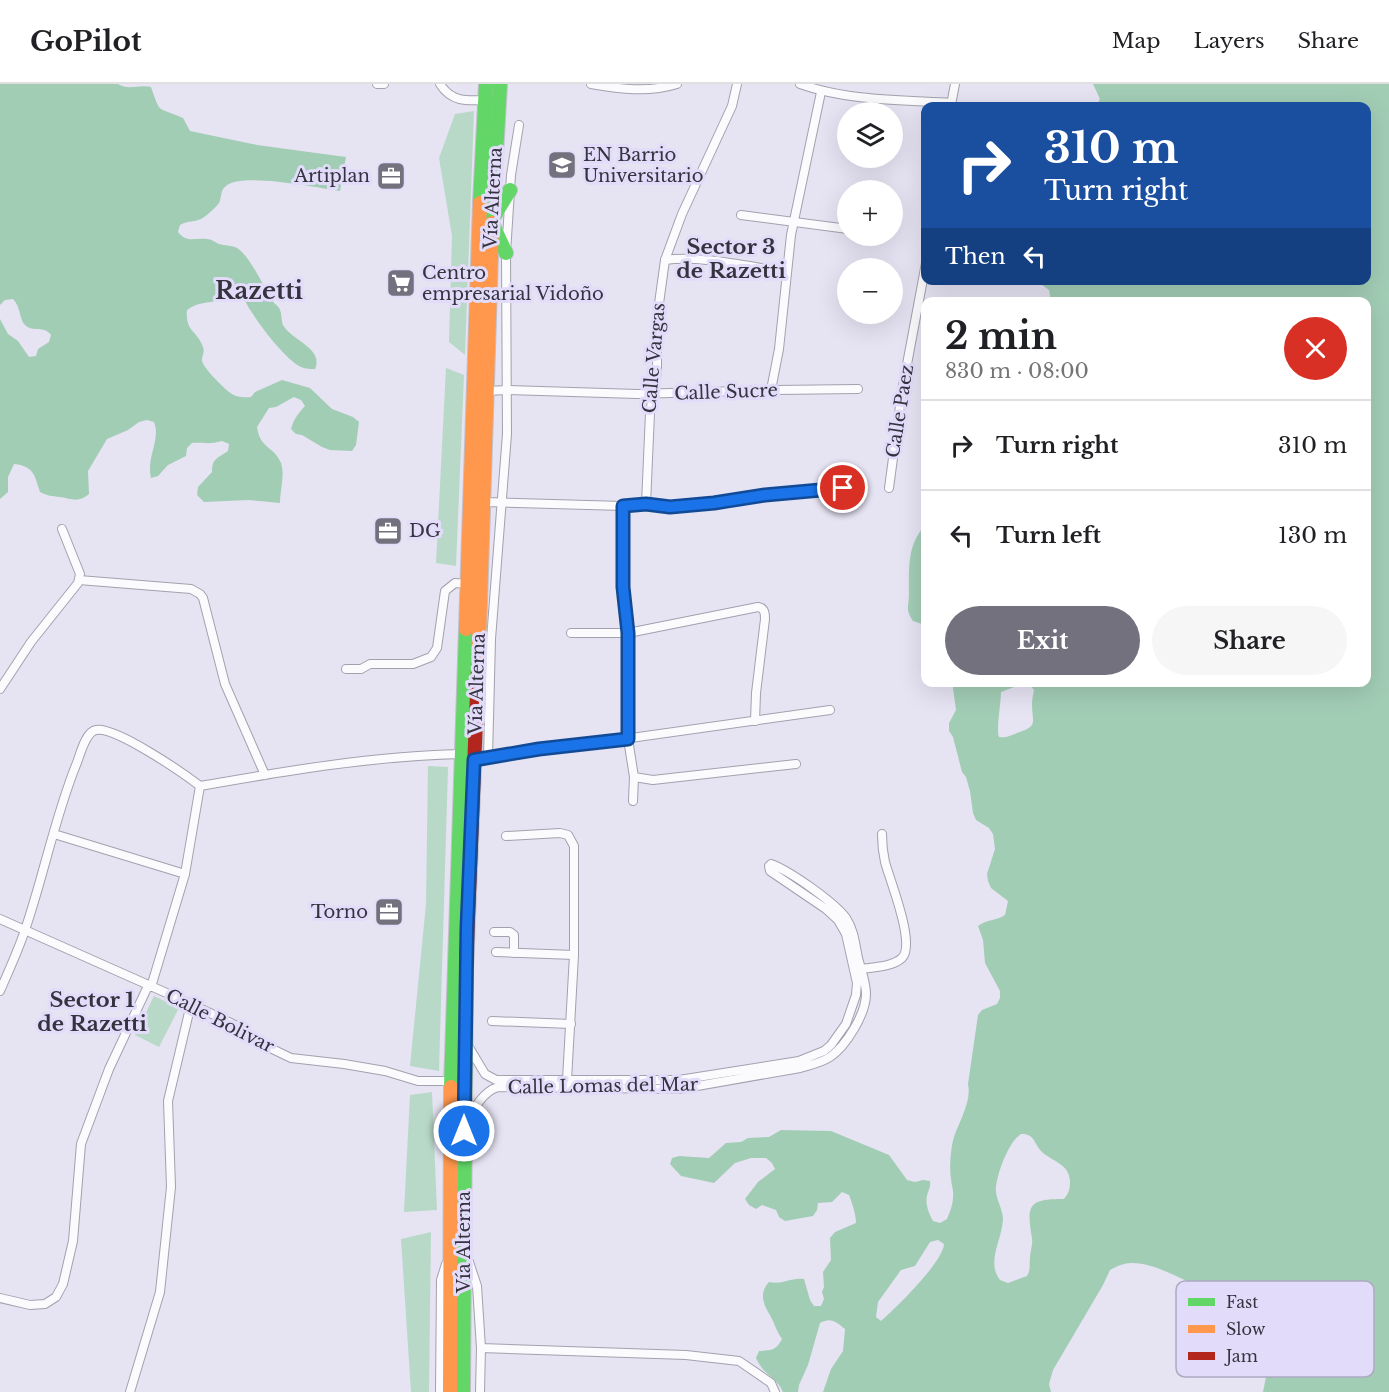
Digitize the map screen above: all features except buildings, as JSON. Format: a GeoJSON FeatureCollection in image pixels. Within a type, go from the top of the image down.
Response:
{"type":"FeatureCollection","features":[{"type":"Feature","properties":{"kind":"highway","name":"Vía Alterna"},"geometry":{"type":"LineString","coordinates":[[450,1392],[464,1131],[467,584],[477,246],[486,84]]}},
{"type":"Feature","properties":{"kind":"highway","name":"Vía Alterna"},"geometry":{"type":"LineString","coordinates":[[463,1392],[451,1081],[467,757],[484,502],[491,221],[500,84]]}},
{"type":"Feature","properties":{"kind":"highway"},"geometry":{"type":"LineString","coordinates":[[506,253],[491,221],[510,189]]}},
{"type":"Feature","properties":{"kind":"street"},"geometry":{"type":"LineString","coordinates":[[377,84],[384,84]]}},
{"type":"Feature","properties":{"kind":"street"},"geometry":{"type":"LineString","coordinates":[[433,84],[440,84],[453,98],[464,101],[486,100]]}},
{"type":"Feature","properties":{"kind":"street"},"geometry":{"type":"LineString","coordinates":[[592,84],[629,90],[661,89],[677,84]]}},
{"type":"Feature","properties":{"kind":"street","name":"Calle Vargas"},"geometry":{"type":"LineString","coordinates":[[646,504],[650,413],[657,371],[657,318],[665,260],[682,214],[732,106],[737,84]]}},
{"type":"Feature","properties":{"kind":"street"},"geometry":{"type":"LineString","coordinates":[[800,84],[821,92],[921,102]]}},
{"type":"Feature","properties":{"kind":"street"},"geometry":{"type":"LineString","coordinates":[[952,102],[955,84]]}},
{"type":"Feature","properties":{"kind":"street"},"geometry":{"type":"LineString","coordinates":[[771,390],[779,349],[793,222],[821,92]]}},
{"type":"Feature","properties":{"kind":"street"},"geometry":{"type":"LineString","coordinates":[[488,757],[491,639],[507,434],[506,253],[510,189],[519,125]]}},
{"type":"Feature","properties":{"kind":"street"},"geometry":{"type":"LineString","coordinates":[[741,214],[837,227]]}},
{"type":"Feature","properties":{"kind":"street"},"geometry":{"type":"LineString","coordinates":[[665,260],[716,262],[786,272]]}},
{"type":"Feature","properties":{"kind":"street","name":"Calle Paez"},"geometry":{"type":"LineString","coordinates":[[889,488],[902,391],[922,285]]}},
{"type":"Feature","properties":{"kind":"street","name":"Calle Sucre"},"geometry":{"type":"LineString","coordinates":[[487,391],[652,394],[858,389]]}},
{"type":"Feature","properties":{"kind":"street"},"geometry":{"type":"LineString","coordinates":[[484,502],[623,506],[646,504],[670,507],[843,488]]}},
{"type":"Feature","properties":{"kind":"street"},"geometry":{"type":"LineString","coordinates":[[623,506],[623,587],[628,633],[628,739],[634,777],[633,801]]}},
{"type":"Feature","properties":{"kind":"street"},"geometry":{"type":"LineString","coordinates":[[0,689],[31,642],[79,580],[78,566],[62,530]]}},
{"type":"Feature","properties":{"kind":"street"},"geometry":{"type":"LineString","coordinates":[[79,580],[175,587],[191,589],[200,594],[203,598],[225,684],[266,775]]}},
{"type":"Feature","properties":{"kind":"street"},"geometry":{"type":"LineString","coordinates":[[346,669],[361,669],[370,664],[412,664],[431,657],[436,648],[445,591],[454,583],[467,584]]}},
{"type":"Feature","properties":{"kind":"street"},"geometry":{"type":"LineString","coordinates":[[572,633],[628,633],[670,623],[762,608],[765,620],[755,721]]}},
{"type":"Feature","properties":{"kind":"street"},"geometry":{"type":"LineString","coordinates":[[0,991],[26,930],[69,783],[87,738],[95,730],[111,734],[155,754],[200,786],[409,755],[488,757],[830,710]]}},
{"type":"Feature","properties":{"kind":"street"},"geometry":{"type":"LineString","coordinates":[[634,777],[653,780],[796,764]]}},
{"type":"Feature","properties":{"kind":"street"},"geometry":{"type":"LineString","coordinates":[[0,1298],[30,1305],[45,1304],[56,1297],[63,1284],[73,1241],[81,1144],[109,1069],[150,986],[185,874],[200,786]]}},
{"type":"Feature","properties":{"kind":"street"},"geometry":{"type":"LineString","coordinates":[[506,836],[560,833],[568,835],[573,840],[574,955],[567,1080]]}},
{"type":"Feature","properties":{"kind":"street"},"geometry":{"type":"LineString","coordinates":[[54,834],[185,874]]}},
{"type":"Feature","properties":{"kind":"street"},"geometry":{"type":"LineString","coordinates":[[861,969],[894,963],[904,955],[906,949],[903,923],[885,864],[882,834]]}},
{"type":"Feature","properties":{"kind":"street","name":"Calle Lomas del Mar"},"geometry":{"type":"LineString","coordinates":[[464,1131],[479,1102],[490,1090],[498,1087],[680,1089],[818,1063],[828,1059],[837,1051],[861,1016],[866,997],[852,930],[842,913],[831,903],[771,864],[770,871],[826,909],[838,920],[846,934],[856,983],[856,996],[846,1024],[831,1045],[815,1056],[799,1061],[689,1079],[496,1080],[489,1077],[480,1066],[465,1040]]}},
{"type":"Feature","properties":{"kind":"street","name":"Calle Bolivar"},"geometry":{"type":"LineString","coordinates":[[0,919],[191,1004],[232,1024],[264,1045],[291,1058],[375,1070],[418,1081],[451,1081]]}},
{"type":"Feature","properties":{"kind":"street"},"geometry":{"type":"LineString","coordinates":[[494,932],[510,932],[514,936],[514,953]]}},
{"type":"Feature","properties":{"kind":"street"},"geometry":{"type":"LineString","coordinates":[[496,952],[574,955]]}},
{"type":"Feature","properties":{"kind":"street"},"geometry":{"type":"LineString","coordinates":[[130,1392],[160,1292],[171,1187],[168,1101],[191,1004]]}},
{"type":"Feature","properties":{"kind":"street"},"geometry":{"type":"LineString","coordinates":[[492,1021],[571,1024]]}},
{"type":"Feature","properties":{"kind":"street"},"geometry":{"type":"LineString","coordinates":[[458,1249],[477,1286],[482,1348],[480,1392]]}},
{"type":"Feature","properties":{"kind":"street"},"geometry":{"type":"LineString","coordinates":[[440,1392],[441,1280],[458,1249]]}},
{"type":"Feature","properties":{"kind":"street"},"geometry":{"type":"LineString","coordinates":[[482,1348],[686,1355],[739,1361],[771,1383],[775,1392]]}},
{"type":"Feature","properties":{"kind":"green space"},"geometry":{"type":"Polygon","coordinates":[[[0,84],[118,84],[126,87],[151,87],[161,109],[183,118],[190,131],[257,145],[346,157],[340,191],[263,181],[235,182],[224,188],[219,203],[209,213],[200,219],[180,225],[178,232],[187,239],[208,239],[235,247],[242,252],[280,310],[283,325],[287,331],[311,350],[317,362],[315,369],[303,368],[295,363],[267,333],[242,296],[238,292],[229,290],[219,300],[199,304],[187,310],[188,323],[201,341],[204,351],[202,360],[209,372],[229,392],[240,397],[251,397],[255,392],[282,380],[310,388],[332,409],[353,417],[359,422],[356,445],[352,451],[330,450],[296,434],[291,429],[292,425],[305,406],[301,400],[294,397],[276,407],[269,408],[257,427],[261,440],[275,453],[281,463],[280,503],[249,500],[204,502],[197,495],[198,487],[212,472],[214,461],[228,451],[229,444],[222,441],[192,443],[187,448],[186,456],[168,465],[158,476],[151,478],[150,463],[156,429],[154,422],[147,420],[107,439],[88,471],[89,494],[82,499],[50,496],[40,492],[33,473],[26,467],[14,464],[8,477],[8,492],[0,499],[0,319],[8,334],[18,341],[29,357],[36,356],[38,349],[49,342],[51,335],[45,330],[31,329],[25,325],[13,299],[5,300],[0,305],[0,84]]]}},
{"type":"Feature","properties":{"kind":"green space"},"geometry":{"type":"Polygon","coordinates":[[[1093,84],[1389,84],[1389,1392],[1263,1392],[1266,1377],[1374,1377],[1374,1281],[1188,1281],[1159,1268],[1132,1263],[1110,1270],[1053,1370],[1049,1384],[1051,1392],[823,1392],[831,1369],[843,1351],[845,1329],[830,1320],[820,1323],[798,1392],[783,1392],[756,1358],[759,1351],[773,1349],[782,1339],[764,1304],[764,1291],[769,1282],[804,1279],[810,1300],[814,1306],[821,1306],[824,1299],[823,1272],[831,1260],[830,1238],[835,1232],[856,1223],[849,1195],[842,1192],[832,1202],[818,1203],[813,1216],[785,1221],[779,1217],[776,1210],[762,1205],[756,1209],[745,1199],[758,1182],[775,1169],[766,1158],[751,1158],[735,1163],[714,1183],[681,1176],[670,1164],[672,1158],[679,1156],[709,1158],[726,1143],[741,1142],[748,1138],[769,1137],[781,1130],[831,1131],[889,1155],[907,1180],[930,1181],[927,1206],[930,1215],[933,1221],[940,1223],[947,1219],[953,1200],[950,1169],[952,1146],[968,1097],[978,1015],[982,1010],[997,1004],[1000,998],[1000,991],[985,963],[983,940],[978,926],[1005,915],[1008,901],[991,888],[988,881],[987,874],[995,849],[993,834],[989,828],[976,820],[973,813],[966,777],[962,772],[953,737],[949,731],[949,723],[956,710],[953,687],[1014,687],[1001,692],[999,737],[1008,737],[1024,731],[1033,723],[1034,690],[1032,687],[1371,687],[1371,297],[1050,297],[1049,290],[1042,285],[1371,285],[1371,102],[1098,102],[1100,99],[1093,84]],[[1021,1134],[1011,1144],[1003,1161],[996,1186],[1003,1219],[994,1266],[1000,1280],[1008,1283],[1027,1276],[1029,1271],[1032,1241],[1030,1211],[1033,1206],[1043,1200],[1064,1199],[1070,1184],[1067,1170],[1045,1155],[1029,1135],[1021,1134]],[[938,1240],[930,1242],[915,1266],[901,1270],[878,1302],[876,1317],[881,1321],[918,1284],[936,1262],[944,1244],[938,1240]]]}},
{"type":"Feature","properties":{"kind":"green space"},"geometry":{"type":"Polygon","coordinates":[[[474,111],[465,355],[449,342],[452,236],[439,158],[455,114],[474,111]]]}},
{"type":"Feature","properties":{"kind":"green space"},"geometry":{"type":"Polygon","coordinates":[[[446,368],[464,375],[456,566],[436,563],[446,368]]]}},
{"type":"Feature","properties":{"kind":"green space"},"geometry":{"type":"Polygon","coordinates":[[[921,530],[921,624],[913,621],[908,608],[911,552],[921,530]]]}},
{"type":"Feature","properties":{"kind":"green space"},"geometry":{"type":"Polygon","coordinates":[[[428,766],[448,767],[439,1071],[410,1066],[426,904],[428,766]]]}},
{"type":"Feature","properties":{"kind":"green space"},"geometry":{"type":"Polygon","coordinates":[[[154,996],[179,1008],[159,1047],[135,1035],[154,996]]]}},
{"type":"Feature","properties":{"kind":"green space"},"geometry":{"type":"Polygon","coordinates":[[[432,1092],[437,1210],[404,1212],[410,1095],[432,1092]]]}},
{"type":"Feature","properties":{"kind":"green space"},"geometry":{"type":"Polygon","coordinates":[[[431,1232],[429,1392],[411,1392],[401,1239],[431,1232]]]}},
{"type":"Feature","properties":{"kind":"traffic: fast"},"geometry":{"type":"LineString","coordinates":[[480,203],[486,84]]}},
{"type":"Feature","properties":{"kind":"traffic: fast"},"geometry":{"type":"LineString","coordinates":[[492,223],[500,84]]}},
{"type":"Feature","properties":{"kind":"traffic: fast"},"geometry":{"type":"LineString","coordinates":[[506,253],[491,221],[510,190]]}},
{"type":"Feature","properties":{"kind":"traffic: fast"},"geometry":{"type":"LineString","coordinates":[[451,1087],[466,629]]}},
{"type":"Feature","properties":{"kind":"traffic: fast"},"geometry":{"type":"LineString","coordinates":[[463,1392],[466,969]]}},
{"type":"Feature","properties":{"kind":"traffic: slow"},"geometry":{"type":"LineString","coordinates":[[466,629],[480,203]]}},
{"type":"Feature","properties":{"kind":"traffic: slow"},"geometry":{"type":"LineString","coordinates":[[478,668],[492,223]]}},
{"type":"Feature","properties":{"kind":"traffic: slow"},"geometry":{"type":"LineString","coordinates":[[450,1392],[451,1087]]}},
{"type":"Feature","properties":{"kind":"traffic: jam"},"geometry":{"type":"LineString","coordinates":[[466,969],[478,668]]}},
{"type":"Feature","properties":{"kind":"place","name":"EN Barrio Universitario"},"geometry":{"type":"Point","coordinates":[562,165]}},
{"type":"Feature","properties":{"kind":"place","name":"Artiplan"},"geometry":{"type":"Point","coordinates":[391,176]}},
{"type":"Feature","properties":{"kind":"place","name":"Centro empresarial Vidoño"},"geometry":{"type":"Point","coordinates":[401,283]}},
{"type":"Feature","properties":{"kind":"place","name":"DG"},"geometry":{"type":"Point","coordinates":[388,531]}},
{"type":"Feature","properties":{"kind":"place","name":"Torno"},"geometry":{"type":"Point","coordinates":[389,912]}},
{"type":"Feature","properties":{"kind":"district","name":"Sector 3 de Razetti"},"geometry":{"type":"Point","coordinates":[731,259]}},
{"type":"Feature","properties":{"kind":"district","name":"Razetti"},"geometry":{"type":"Point","coordinates":[259,290]}},
{"type":"Feature","properties":{"kind":"district","name":"Sector 1 de Razetti"},"geometry":{"type":"Point","coordinates":[92,1012]}},
{"type":"Feature","properties":{"kind":"route"},"geometry":{"type":"LineString","coordinates":[[464,1131],[467,928],[474,760],[539,749],[628,739],[628,633],[623,587],[623,506],[646,504],[670,507],[805,490],[843,488]]}}]}
